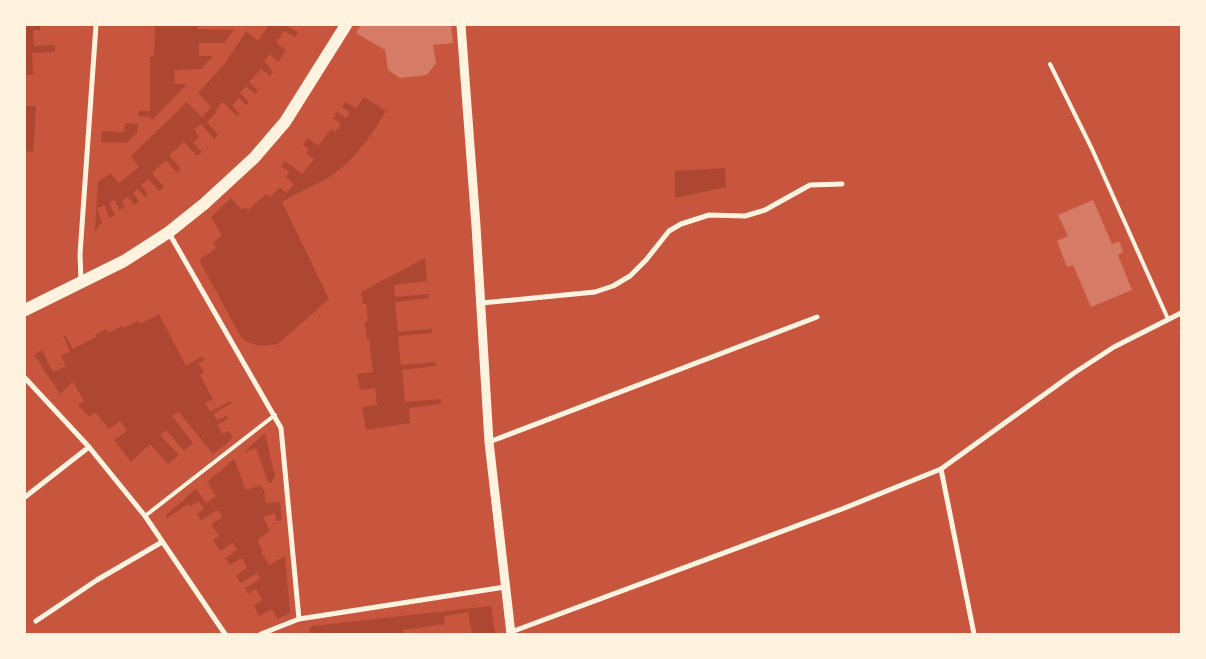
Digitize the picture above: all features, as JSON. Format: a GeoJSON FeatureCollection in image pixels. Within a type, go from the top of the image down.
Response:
{"type":"FeatureCollection","features":[{"type":"Feature","properties":{"kind":"main road"},"geometry":{"type":"LineString","coordinates":[[25,310],[124,261],[169,232],[204,204],[254,158],[285,122],[346,25]]}},
{"type":"Feature","properties":{"kind":"street"},"geometry":{"type":"LineString","coordinates":[[81,282],[80,254],[96,25]]}},
{"type":"Feature","properties":{"kind":"street"},"geometry":{"type":"LineString","coordinates":[[461,25],[489,442],[511,633],[941,470],[1074,373],[1114,347],[1181,313]]}},
{"type":"Feature","properties":{"kind":"street"},"geometry":{"type":"LineString","coordinates":[[481,303],[595,292],[613,286],[630,276],[646,260],[669,231],[681,224],[709,215],[745,216],[765,210],[810,185],[842,184]]}},
{"type":"Feature","properties":{"kind":"street"},"geometry":{"type":"LineString","coordinates":[[169,232],[275,415],[280,428],[299,619]]}},
{"type":"Feature","properties":{"kind":"street"},"geometry":{"type":"LineString","coordinates":[[489,442],[817,317]]}},
{"type":"Feature","properties":{"kind":"street"},"geometry":{"type":"LineString","coordinates":[[25,378],[89,447],[145,516],[225,634]]}},
{"type":"Feature","properties":{"kind":"street"},"geometry":{"type":"LineString","coordinates":[[25,497],[89,447]]}},
{"type":"Feature","properties":{"kind":"street"},"geometry":{"type":"LineString","coordinates":[[941,470],[974,634]]}},
{"type":"Feature","properties":{"kind":"street"},"geometry":{"type":"LineString","coordinates":[[36,621],[97,580],[162,542]]}},
{"type":"Feature","properties":{"kind":"street"},"geometry":{"type":"LineString","coordinates":[[261,634],[299,619],[505,587]]}},
{"type":"Feature","properties":{"kind":"lane"},"geometry":{"type":"LineString","coordinates":[[1050,64],[1092,149],[1168,319]]}},
{"type":"Feature","properties":{"kind":"lane"},"geometry":{"type":"LineString","coordinates":[[145,516],[275,415]]}},
{"type":"Feature","properties":{"kind":"shaded area"},"geometry":{"type":"Polygon","coordinates":[[[25,25],[40,25],[40,30],[33,30],[34,46],[55,45],[55,52],[32,53],[33,75],[25,75],[25,25]]]}},
{"type":"Feature","properties":{"kind":"shaded area"},"geometry":{"type":"Polygon","coordinates":[[[155,25],[198,25],[198,29],[234,30],[224,43],[199,43],[199,56],[213,56],[201,69],[174,70],[175,84],[187,84],[152,120],[149,117],[138,116],[139,111],[150,111],[150,57],[154,56],[155,25]]]}},
{"type":"Feature","properties":{"kind":"shaded area"},"geometry":{"type":"Polygon","coordinates":[[[269,25],[289,25],[288,27],[298,32],[295,37],[284,31],[276,43],[286,50],[278,62],[270,54],[264,61],[273,72],[270,76],[261,69],[249,82],[258,90],[255,94],[246,86],[240,93],[249,102],[246,105],[239,98],[232,106],[240,114],[237,116],[223,102],[216,110],[217,112],[207,122],[218,135],[214,139],[201,124],[194,130],[199,137],[193,143],[202,152],[197,156],[184,142],[169,155],[181,169],[177,173],[166,160],[152,173],[164,187],[159,191],[148,179],[141,185],[148,194],[145,197],[138,189],[133,193],[139,201],[134,205],[128,197],[122,201],[125,207],[119,210],[115,200],[109,202],[115,215],[109,218],[105,205],[97,208],[102,223],[95,231],[98,182],[110,173],[119,183],[139,167],[131,156],[187,102],[202,117],[211,107],[198,93],[226,62],[246,31],[258,41],[269,25]]]}},
{"type":"Feature","properties":{"kind":"shaded area"},"geometry":{"type":"Polygon","coordinates":[[[364,97],[386,111],[363,145],[346,164],[332,175],[282,202],[329,299],[278,344],[259,346],[248,342],[241,337],[199,260],[216,248],[213,242],[222,236],[211,217],[231,198],[242,210],[245,207],[248,210],[266,194],[270,197],[280,187],[286,193],[294,184],[286,177],[289,172],[281,166],[285,161],[302,174],[314,159],[306,153],[309,149],[303,145],[308,138],[318,146],[331,129],[335,132],[341,124],[333,118],[337,112],[346,118],[350,112],[342,107],[345,102],[356,108],[364,97]]]}},
{"type":"Feature","properties":{"kind":"shaded area"},"geometry":{"type":"Polygon","coordinates":[[[25,106],[36,106],[33,152],[25,151],[25,106]]]}},
{"type":"Feature","properties":{"kind":"shaded area"},"geometry":{"type":"Polygon","coordinates":[[[125,123],[138,124],[137,133],[126,143],[101,142],[102,131],[124,132],[125,123]]]}},
{"type":"Feature","properties":{"kind":"shaded area"},"geometry":{"type":"Polygon","coordinates":[[[725,168],[726,187],[675,198],[675,171],[725,168]]]}},
{"type":"Feature","properties":{"kind":"shaded area"},"geometry":{"type":"Polygon","coordinates":[[[425,258],[427,281],[394,285],[395,297],[429,294],[429,298],[395,302],[398,332],[432,329],[432,333],[398,336],[401,365],[435,362],[436,366],[402,370],[405,402],[441,399],[441,404],[409,408],[410,423],[366,430],[362,407],[377,405],[375,388],[360,390],[357,374],[373,372],[365,322],[368,321],[366,304],[363,304],[361,292],[425,258]]]}},
{"type":"Feature","properties":{"kind":"shaded area"},"geometry":{"type":"Polygon","coordinates":[[[159,314],[186,366],[202,356],[205,360],[199,364],[204,372],[200,375],[213,399],[205,403],[210,412],[230,401],[232,403],[213,414],[217,420],[226,416],[228,419],[217,425],[223,434],[229,431],[233,438],[213,454],[179,412],[172,416],[193,443],[184,451],[166,430],[160,435],[179,455],[168,464],[150,444],[131,462],[114,440],[127,430],[120,421],[109,429],[95,412],[89,417],[78,405],[84,401],[73,382],[60,394],[34,355],[42,350],[53,372],[66,366],[61,356],[70,351],[63,336],[65,335],[73,349],[96,337],[95,335],[106,329],[108,333],[138,321],[140,324],[159,314]]]}},
{"type":"Feature","properties":{"kind":"shaded area"},"geometry":{"type":"Polygon","coordinates":[[[265,433],[275,476],[271,483],[268,482],[256,448],[243,453],[265,433]]]}},
{"type":"Feature","properties":{"kind":"shaded area"},"geometry":{"type":"Polygon","coordinates":[[[234,459],[246,490],[260,485],[264,490],[266,503],[280,502],[282,520],[276,521],[275,513],[263,517],[270,531],[257,540],[263,551],[261,552],[269,565],[285,556],[290,613],[278,619],[272,609],[259,616],[254,606],[262,600],[256,589],[248,594],[245,588],[260,579],[257,573],[241,583],[236,576],[247,568],[242,558],[230,565],[225,558],[237,550],[233,543],[220,551],[213,540],[219,536],[211,524],[223,517],[218,510],[201,520],[197,514],[204,509],[198,501],[190,507],[188,504],[167,518],[166,515],[196,489],[206,503],[216,496],[207,482],[234,459]]]}},
{"type":"Feature","properties":{"kind":"shaded area"},"geometry":{"type":"Polygon","coordinates":[[[491,606],[495,634],[472,634],[468,612],[444,616],[445,624],[403,630],[403,634],[310,634],[309,628],[313,626],[491,606]]]}},
{"type":"Feature","properties":{"kind":"building"},"geometry":{"type":"Polygon","coordinates":[[[361,25],[451,25],[453,43],[433,45],[436,63],[427,75],[400,78],[388,70],[385,50],[356,33],[361,25]]]}},
{"type":"Feature","properties":{"kind":"building"},"geometry":{"type":"Polygon","coordinates":[[[1093,200],[1112,244],[1119,241],[1123,252],[1118,255],[1132,290],[1091,307],[1073,265],[1067,267],[1057,241],[1068,236],[1058,215],[1093,200]]]}}]}
